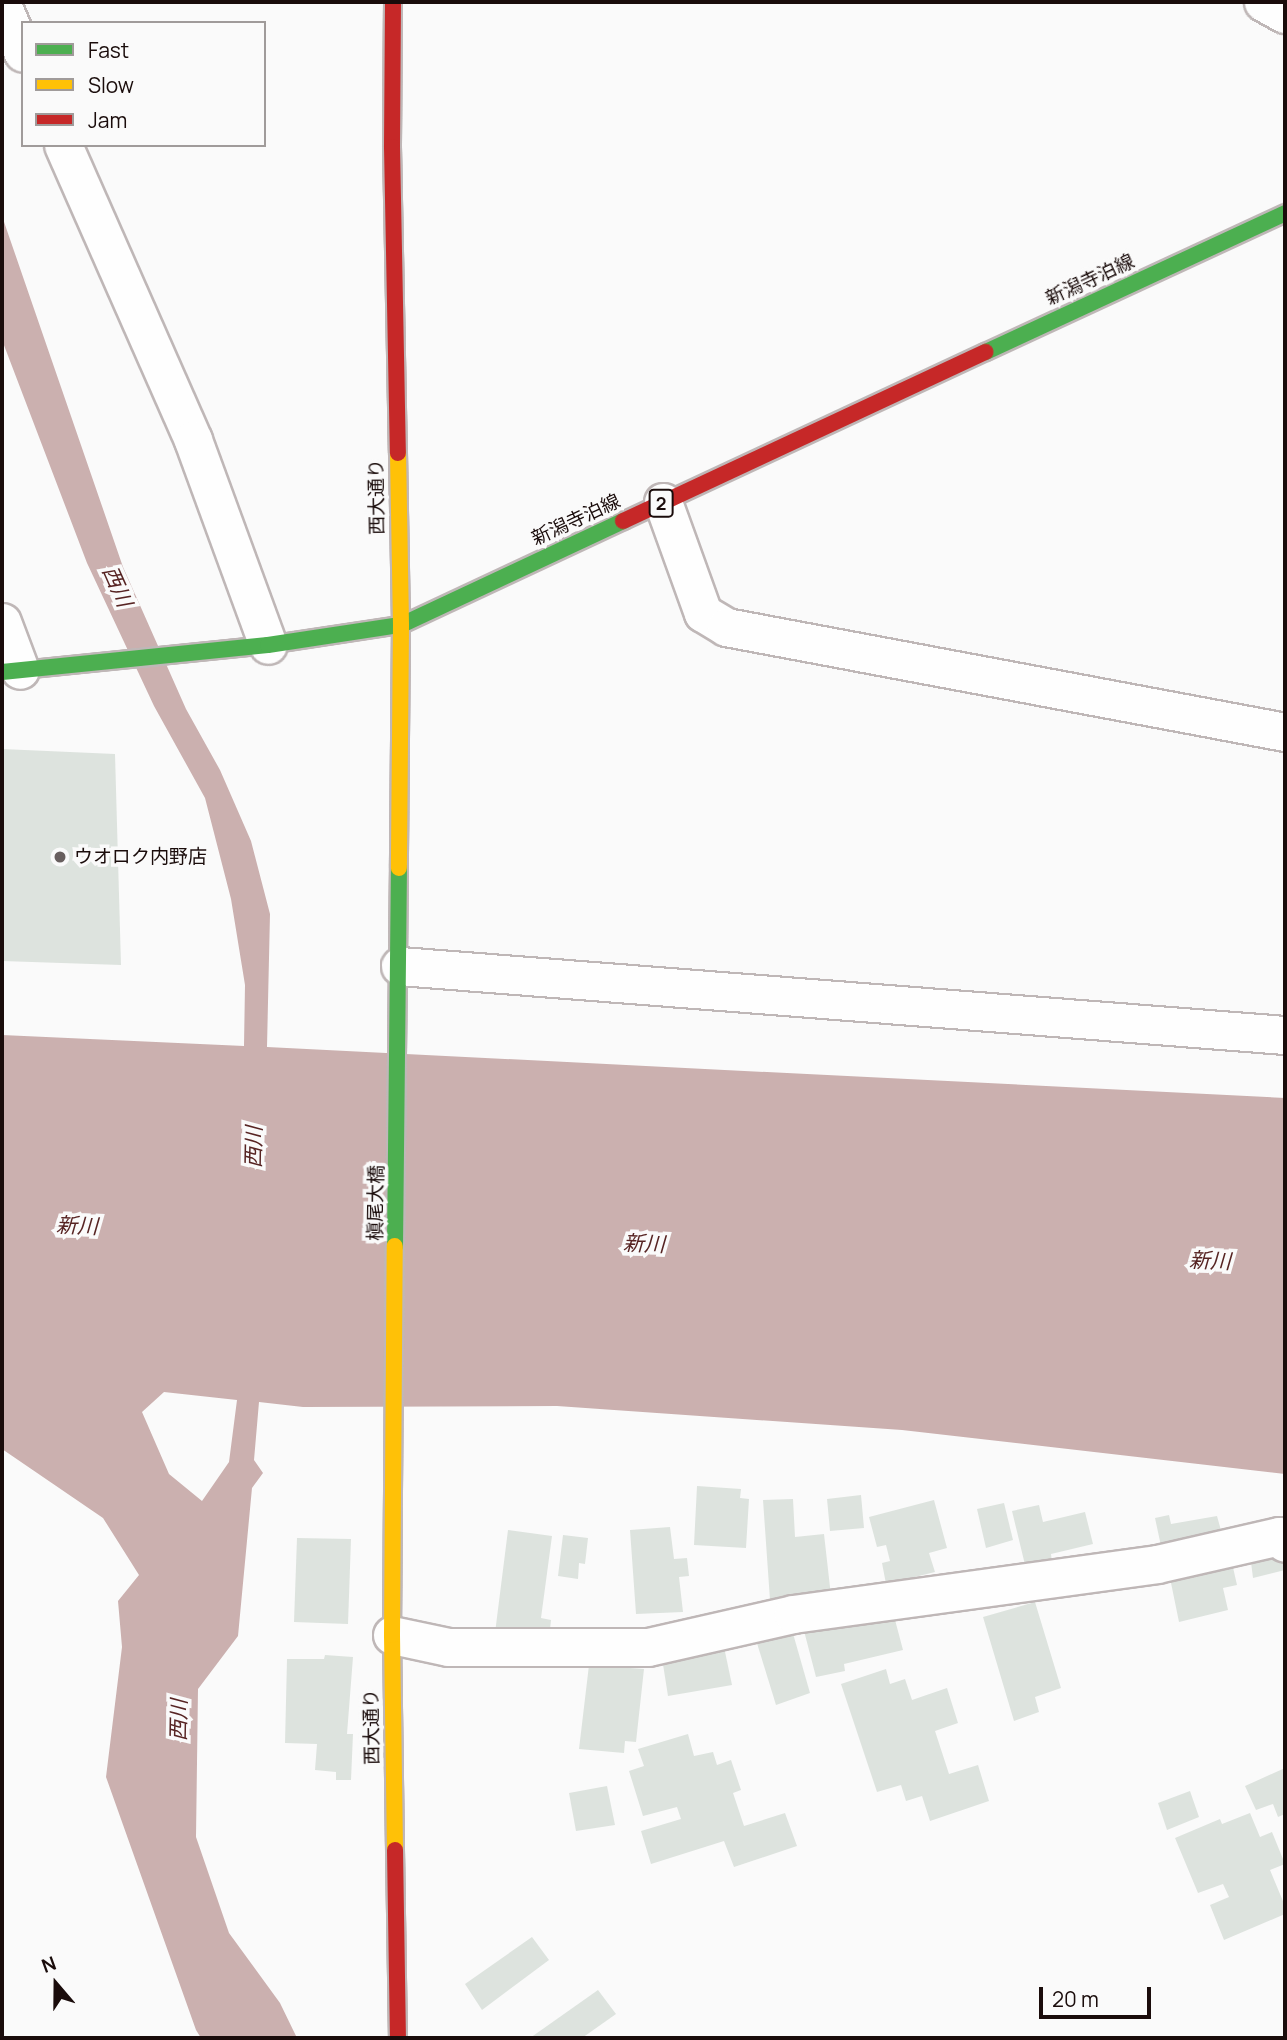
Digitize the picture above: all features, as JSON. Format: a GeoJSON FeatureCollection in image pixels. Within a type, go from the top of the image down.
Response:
{"type":"FeatureCollection","features":[{"type":"Feature","properties":{"kind":"street","name":"西大通り"},"geometry":{"type":"LineString","coordinates":[[393,2],[392,147],[401,625],[400,979]]}},
{"type":"Feature","properties":{"kind":"street"},"geometry":{"type":"LineString","coordinates":[[1263,2],[1285,15]]}},
{"type":"Feature","properties":{"kind":"street"},"geometry":{"type":"LineString","coordinates":[[2,5],[21,48]]}},
{"type":"Feature","properties":{"kind":"street"},"geometry":{"type":"LineString","coordinates":[[64,147],[193,440],[268,645]]}},
{"type":"Feature","properties":{"kind":"street","name":"新潟寺泊線"},"geometry":{"type":"LineString","coordinates":[[11,671],[268,645],[401,625],[1285,213]]}},
{"type":"Feature","properties":{"kind":"street"},"geometry":{"type":"LineString","coordinates":[[663,502],[703,612],[726,626],[1285,732]]}},
{"type":"Feature","properties":{"kind":"street"},"geometry":{"type":"LineString","coordinates":[[2,622],[11,671]]}},
{"type":"Feature","properties":{"kind":"street"},"geometry":{"type":"LineString","coordinates":[[400,979],[1285,1035]]}},
{"type":"Feature","properties":{"kind":"street","name":"槇尾大橋"},"geometry":{"type":"LineString","coordinates":[[394,1415],[400,979]]}},
{"type":"Feature","properties":{"kind":"street","name":"西大通り"},"geometry":{"type":"LineString","coordinates":[[394,1415],[392,1636],[398,2038]]}},
{"type":"Feature","properties":{"kind":"street"},"geometry":{"type":"LineString","coordinates":[[392,1636],[448,1647],[648,1647],[793,1614],[1157,1564],[1279,1536],[1285,1543]]}},
{"type":"Feature","properties":{"kind":"water"},"geometry":{"type":"Polygon","coordinates":[[[2,216],[123,567],[186,709],[220,770],[251,841],[270,914],[267,1047],[1285,1098],[1285,1474],[902,1430],[557,1406],[303,1407],[259,1402],[254,1460],[263,1473],[252,1488],[238,1636],[198,1689],[196,1837],[229,1933],[280,2003],[297,2038],[201,2038],[196,2030],[106,1777],[122,1647],[118,1601],[139,1575],[103,1518],[2,1449],[2,1035],[244,1046],[245,985],[231,899],[205,798],[154,706],[87,563],[2,340],[2,216]],[[164,1392],[142,1412],[169,1474],[202,1501],[229,1462],[237,1400],[164,1392]]]}},
{"type":"Feature","properties":{"kind":"building","name":"ウオロク内野店"},"geometry":{"type":"Polygon","coordinates":[[[2,749],[115,754],[121,965],[2,961],[2,749]]]}},
{"type":"Feature","properties":{"kind":"building"},"geometry":{"type":"Polygon","coordinates":[[[697,1486],[741,1489],[740,1498],[749,1499],[746,1548],[694,1545],[697,1486]]]}},
{"type":"Feature","properties":{"kind":"building"},"geometry":{"type":"Polygon","coordinates":[[[861,1495],[864,1528],[830,1531],[827,1499],[861,1495]]]}},
{"type":"Feature","properties":{"kind":"building"},"geometry":{"type":"Polygon","coordinates":[[[793,1499],[795,1537],[824,1534],[831,1596],[770,1600],[763,1500],[793,1499]]]}},
{"type":"Feature","properties":{"kind":"building"},"geometry":{"type":"Polygon","coordinates":[[[934,1500],[947,1548],[929,1553],[935,1572],[886,1584],[882,1563],[890,1561],[886,1545],[877,1547],[869,1517],[934,1500]]]}},
{"type":"Feature","properties":{"kind":"building"},"geometry":{"type":"Polygon","coordinates":[[[1004,1503],[1013,1540],[986,1548],[977,1509],[1004,1503]]]}},
{"type":"Feature","properties":{"kind":"building"},"geometry":{"type":"Polygon","coordinates":[[[1039,1505],[1043,1522],[1085,1512],[1093,1544],[1051,1554],[1052,1563],[1026,1569],[1012,1511],[1039,1505]]]}},
{"type":"Feature","properties":{"kind":"building"},"geometry":{"type":"Polygon","coordinates":[[[1169,1515],[1171,1524],[1217,1516],[1222,1534],[1161,1546],[1155,1518],[1169,1515]]]}},
{"type":"Feature","properties":{"kind":"building"},"geometry":{"type":"Polygon","coordinates":[[[670,1527],[674,1559],[687,1558],[689,1576],[679,1577],[683,1612],[636,1614],[630,1530],[670,1527]]]}},
{"type":"Feature","properties":{"kind":"building"},"geometry":{"type":"Polygon","coordinates":[[[508,1530],[552,1536],[541,1618],[551,1620],[549,1639],[495,1633],[508,1530]]]}},
{"type":"Feature","properties":{"kind":"building"},"geometry":{"type":"Polygon","coordinates":[[[563,1535],[588,1538],[585,1564],[579,1563],[578,1579],[558,1576],[563,1535]]]}},
{"type":"Feature","properties":{"kind":"building"},"geometry":{"type":"Polygon","coordinates":[[[297,1538],[351,1539],[348,1624],[294,1622],[297,1538]]]}},
{"type":"Feature","properties":{"kind":"building"},"geometry":{"type":"Polygon","coordinates":[[[1284,1555],[1285,1570],[1253,1578],[1251,1562],[1284,1555]]]}},
{"type":"Feature","properties":{"kind":"building"},"geometry":{"type":"Polygon","coordinates":[[[1232,1563],[1237,1585],[1223,1588],[1228,1610],[1179,1622],[1170,1578],[1232,1563]]]}},
{"type":"Feature","properties":{"kind":"building"},"geometry":{"type":"Polygon","coordinates":[[[1035,1602],[1061,1688],[1035,1697],[1039,1712],[1014,1721],[983,1617],[1035,1602]]]}},
{"type":"Feature","properties":{"kind":"building"},"geometry":{"type":"Polygon","coordinates":[[[850,1616],[853,1626],[894,1616],[903,1650],[844,1664],[845,1671],[816,1677],[803,1627],[850,1616]]]}},
{"type":"Feature","properties":{"kind":"building"},"geometry":{"type":"Polygon","coordinates":[[[792,1630],[810,1693],[776,1705],[756,1640],[792,1630]]]}},
{"type":"Feature","properties":{"kind":"building"},"geometry":{"type":"Polygon","coordinates":[[[724,1647],[732,1685],[668,1696],[662,1658],[724,1647]]]}},
{"type":"Feature","properties":{"kind":"building"},"geometry":{"type":"Polygon","coordinates":[[[325,1655],[353,1657],[347,1734],[353,1734],[351,1780],[336,1780],[336,1772],[315,1770],[317,1744],[285,1743],[287,1659],[324,1659],[325,1655]]]}},
{"type":"Feature","properties":{"kind":"building"},"geometry":{"type":"Polygon","coordinates":[[[589,1665],[644,1669],[636,1742],[625,1741],[624,1753],[579,1749],[589,1665]]]}},
{"type":"Feature","properties":{"kind":"building"},"geometry":{"type":"Polygon","coordinates":[[[886,1669],[890,1684],[905,1679],[912,1700],[947,1688],[958,1723],[935,1731],[949,1774],[978,1765],[989,1801],[930,1821],[922,1796],[906,1801],[901,1785],[877,1792],[841,1684],[886,1669]]]}},
{"type":"Feature","properties":{"kind":"building"},"geometry":{"type":"Polygon","coordinates":[[[688,1734],[694,1756],[713,1752],[717,1765],[731,1760],[741,1790],[733,1793],[744,1826],[785,1813],[797,1846],[734,1867],[724,1841],[651,1864],[641,1831],[681,1819],[677,1807],[643,1816],[629,1771],[644,1766],[638,1749],[688,1734]]]}},
{"type":"Feature","properties":{"kind":"building"},"geometry":{"type":"Polygon","coordinates":[[[1285,1768],[1285,1814],[1278,1817],[1273,1804],[1256,1810],[1245,1786],[1285,1768]]]}},
{"type":"Feature","properties":{"kind":"building"},"geometry":{"type":"Polygon","coordinates":[[[607,1786],[615,1825],[576,1831],[569,1793],[607,1786]]]}},
{"type":"Feature","properties":{"kind":"building"},"geometry":{"type":"Polygon","coordinates":[[[1190,1791],[1199,1817],[1167,1830],[1158,1803],[1190,1791]]]}},
{"type":"Feature","properties":{"kind":"building"},"geometry":{"type":"Polygon","coordinates":[[[1250,1813],[1260,1837],[1272,1832],[1285,1864],[1270,1870],[1285,1906],[1285,1914],[1224,1940],[1210,1905],[1229,1897],[1223,1884],[1198,1893],[1175,1838],[1220,1819],[1222,1824],[1250,1813]]]}},
{"type":"Feature","properties":{"kind":"building"},"geometry":{"type":"Polygon","coordinates":[[[532,1937],[549,1960],[482,2010],[465,1984],[532,1937]]]}},
{"type":"Feature","properties":{"kind":"building"},"geometry":{"type":"Polygon","coordinates":[[[598,1990],[616,2014],[582,2038],[530,2038],[598,1990]]]}},
{"type":"Feature","properties":{"kind":"traffic: fast"},"geometry":{"type":"LineString","coordinates":[[986,352],[1285,213]]}},
{"type":"Feature","properties":{"kind":"traffic: fast"},"geometry":{"type":"LineString","coordinates":[[2,672],[268,645],[401,625],[623,521]]}},
{"type":"Feature","properties":{"kind":"traffic: fast"},"geometry":{"type":"LineString","coordinates":[[395,1246],[399,868]]}},
{"type":"Feature","properties":{"kind":"traffic: slow"},"geometry":{"type":"LineString","coordinates":[[398,453],[401,625],[399,868]]}},
{"type":"Feature","properties":{"kind":"traffic: slow"},"geometry":{"type":"LineString","coordinates":[[395,1246],[392,1635],[395,1850]]}},
{"type":"Feature","properties":{"kind":"traffic: jam"},"geometry":{"type":"LineString","coordinates":[[393,2],[392,147],[398,453]]}},
{"type":"Feature","properties":{"kind":"traffic: jam"},"geometry":{"type":"LineString","coordinates":[[623,521],[986,352]]}},
{"type":"Feature","properties":{"kind":"traffic: jam"},"geometry":{"type":"LineString","coordinates":[[395,1850],[398,2038]]}},
{"type":"Feature","properties":{"kind":"place","name":"ウオロク内野店"},"geometry":{"type":"Point","coordinates":[60,857]}},
{"type":"Feature","properties":{"kind":"water label","name":"西川"},"geometry":{"type":"Point","coordinates":[118,586]}},
{"type":"Feature","properties":{"kind":"water label","name":"西川"},"geometry":{"type":"Point","coordinates":[253,1147]}},
{"type":"Feature","properties":{"kind":"water label","name":"新川"},"geometry":{"type":"Point","coordinates":[77,1225]}},
{"type":"Feature","properties":{"kind":"water label","name":"新川"},"geometry":{"type":"Point","coordinates":[644,1243]}},
{"type":"Feature","properties":{"kind":"water label","name":"新川"},"geometry":{"type":"Point","coordinates":[1210,1260]}},
{"type":"Feature","properties":{"kind":"water label","name":"西川"},"geometry":{"type":"Point","coordinates":[178,1720]}}]}
